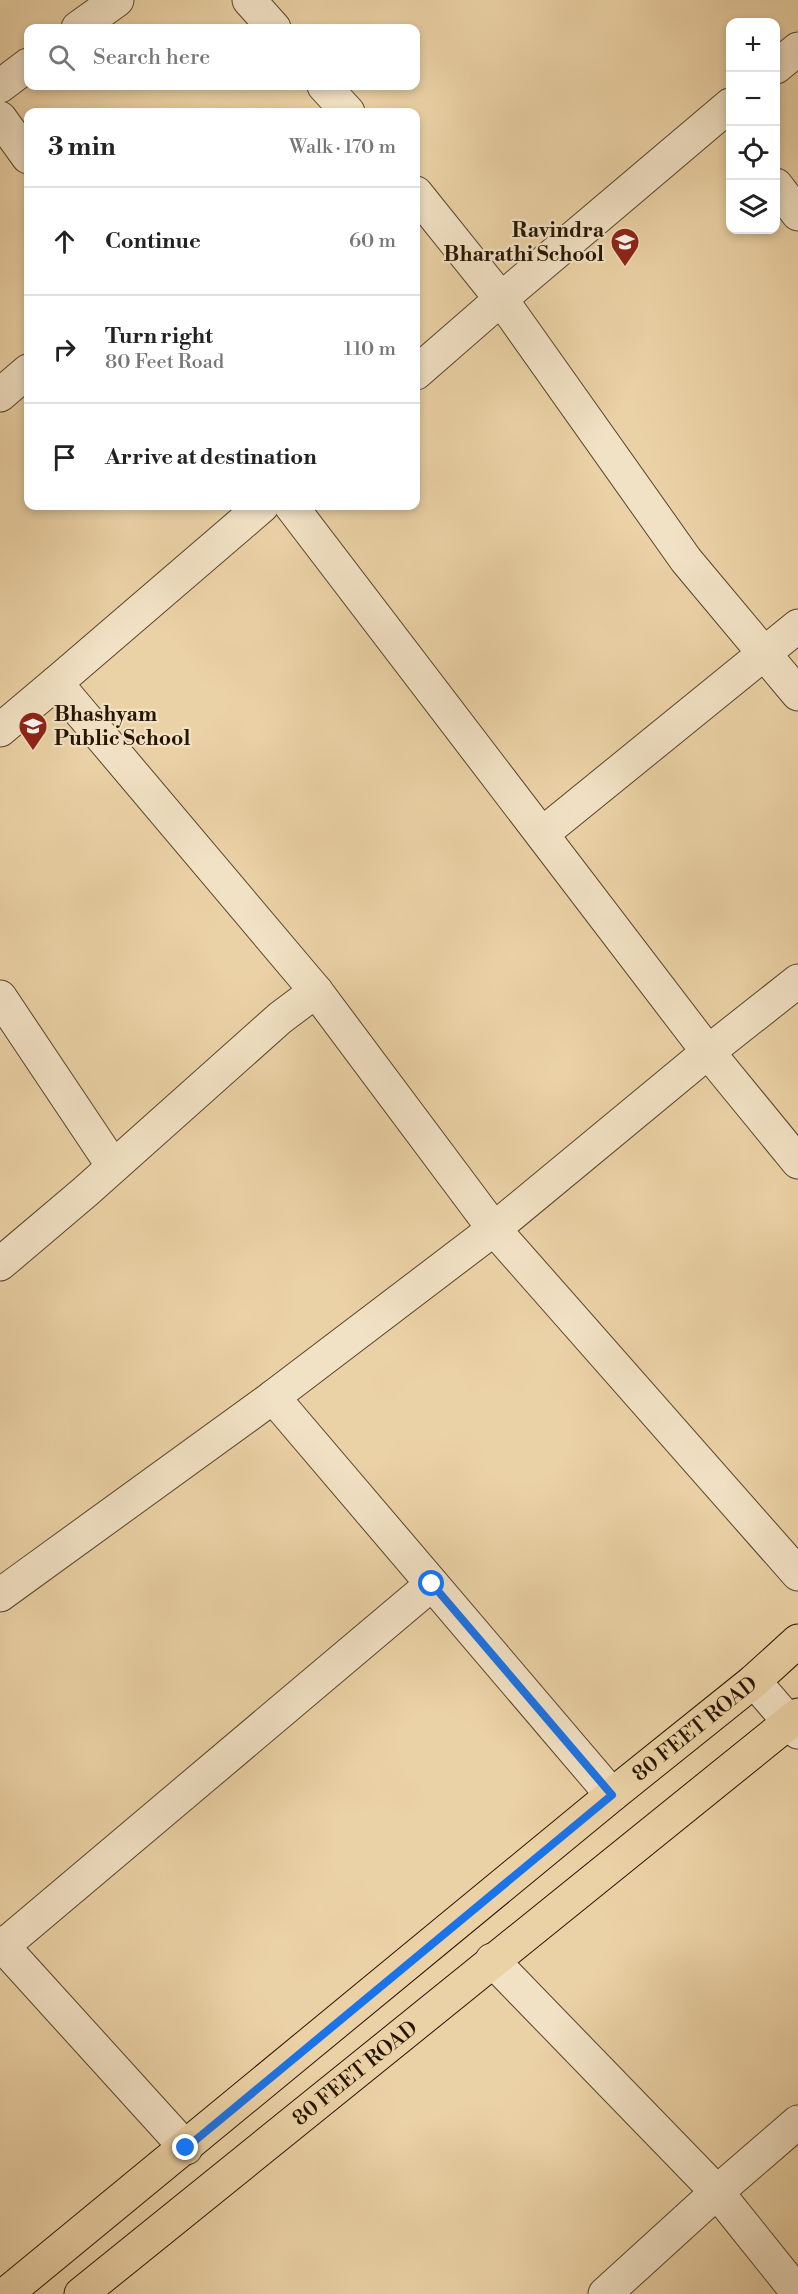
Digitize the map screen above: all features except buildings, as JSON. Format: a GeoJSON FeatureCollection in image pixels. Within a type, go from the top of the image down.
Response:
{"type":"FeatureCollection","features":[{"type":"Feature","properties":{"kind":"main road","name":"80 FEET ROAD"},"geometry":{"type":"LineString","coordinates":[[6,2294],[612,1795],[754,1681],[798,1641]]}},
{"type":"Feature","properties":{"kind":"main road","name":"80 FEET ROAD"},"geometry":{"type":"LineString","coordinates":[[81,2294],[492,1960],[795,1723]]}},
{"type":"Feature","properties":{"kind":"street"},"geometry":{"type":"LineString","coordinates":[[84,24],[117,0]]}},
{"type":"Feature","properties":{"kind":"street"},"geometry":{"type":"LineString","coordinates":[[249,0],[270,24]]}},
{"type":"Feature","properties":{"kind":"street"},"geometry":{"type":"LineString","coordinates":[[780,64],[798,49]]}},
{"type":"Feature","properties":{"kind":"street"},"geometry":{"type":"LineString","coordinates":[[0,86],[24,68]]}},
{"type":"Feature","properties":{"kind":"street"},"geometry":{"type":"LineString","coordinates":[[328,90],[344,108]]}},
{"type":"Feature","properties":{"kind":"street"},"geometry":{"type":"LineString","coordinates":[[420,369],[501,298],[726,116]]}},
{"type":"Feature","properties":{"kind":"street"},"geometry":{"type":"LineString","coordinates":[[0,118],[24,151]]}},
{"type":"Feature","properties":{"kind":"street"},"geometry":{"type":"LineString","coordinates":[[780,190],[798,214]]}},
{"type":"Feature","properties":{"kind":"street"},"geometry":{"type":"LineString","coordinates":[[420,198],[501,298],[686,560],[798,694]]}},
{"type":"Feature","properties":{"kind":"street"},"geometry":{"type":"LineString","coordinates":[[0,395],[24,374]]}},
{"type":"Feature","properties":{"kind":"street"},"geometry":{"type":"LineString","coordinates":[[0,730],[257,510]]}},
{"type":"Feature","properties":{"kind":"street"},"geometry":{"type":"LineString","coordinates":[[294,510],[708,1052],[798,1162]]}},
{"type":"Feature","properties":{"kind":"street"},"geometry":{"type":"LineString","coordinates":[[542,834],[798,626]]}},
{"type":"Feature","properties":{"kind":"street"},"geometry":{"type":"LineString","coordinates":[[56,683],[316,991],[494,1229],[798,1574]]}},
{"type":"Feature","properties":{"kind":"street"},"geometry":{"type":"LineString","coordinates":[[0,1595],[273,1397],[494,1229],[708,1052],[798,981]]}},
{"type":"Feature","properties":{"kind":"street"},"geometry":{"type":"LineString","coordinates":[[0,1264],[280,1018],[316,991]]}},
{"type":"Feature","properties":{"kind":"street"},"geometry":{"type":"LineString","coordinates":[[0,997],[113,1166]]}},
{"type":"Feature","properties":{"kind":"street"},"geometry":{"type":"LineString","coordinates":[[273,1397],[612,1795]]}},
{"type":"Feature","properties":{"kind":"street"},"geometry":{"type":"LineString","coordinates":[[186,2148],[1,1944],[432,1584]]}},
{"type":"Feature","properties":{"kind":"street"},"geometry":{"type":"LineString","coordinates":[[754,1681],[795,1723]]}},
{"type":"Feature","properties":{"kind":"street"},"geometry":{"type":"LineString","coordinates":[[492,1960],[717,2192],[798,2293]]}},
{"type":"Feature","properties":{"kind":"street"},"geometry":{"type":"LineString","coordinates":[[605,2294],[798,2122]]}},
{"type":"Feature","properties":{"kind":"place","name":"Ravindra Bharathi School"},"geometry":{"type":"Point","coordinates":[625,268]}},
{"type":"Feature","properties":{"kind":"place","name":"Bhashyam Public School"},"geometry":{"type":"Point","coordinates":[33,752]}},
{"type":"Feature","properties":{"kind":"route"},"geometry":{"type":"LineString","coordinates":[[186,2148],[612,1795],[432,1584]]}}]}
